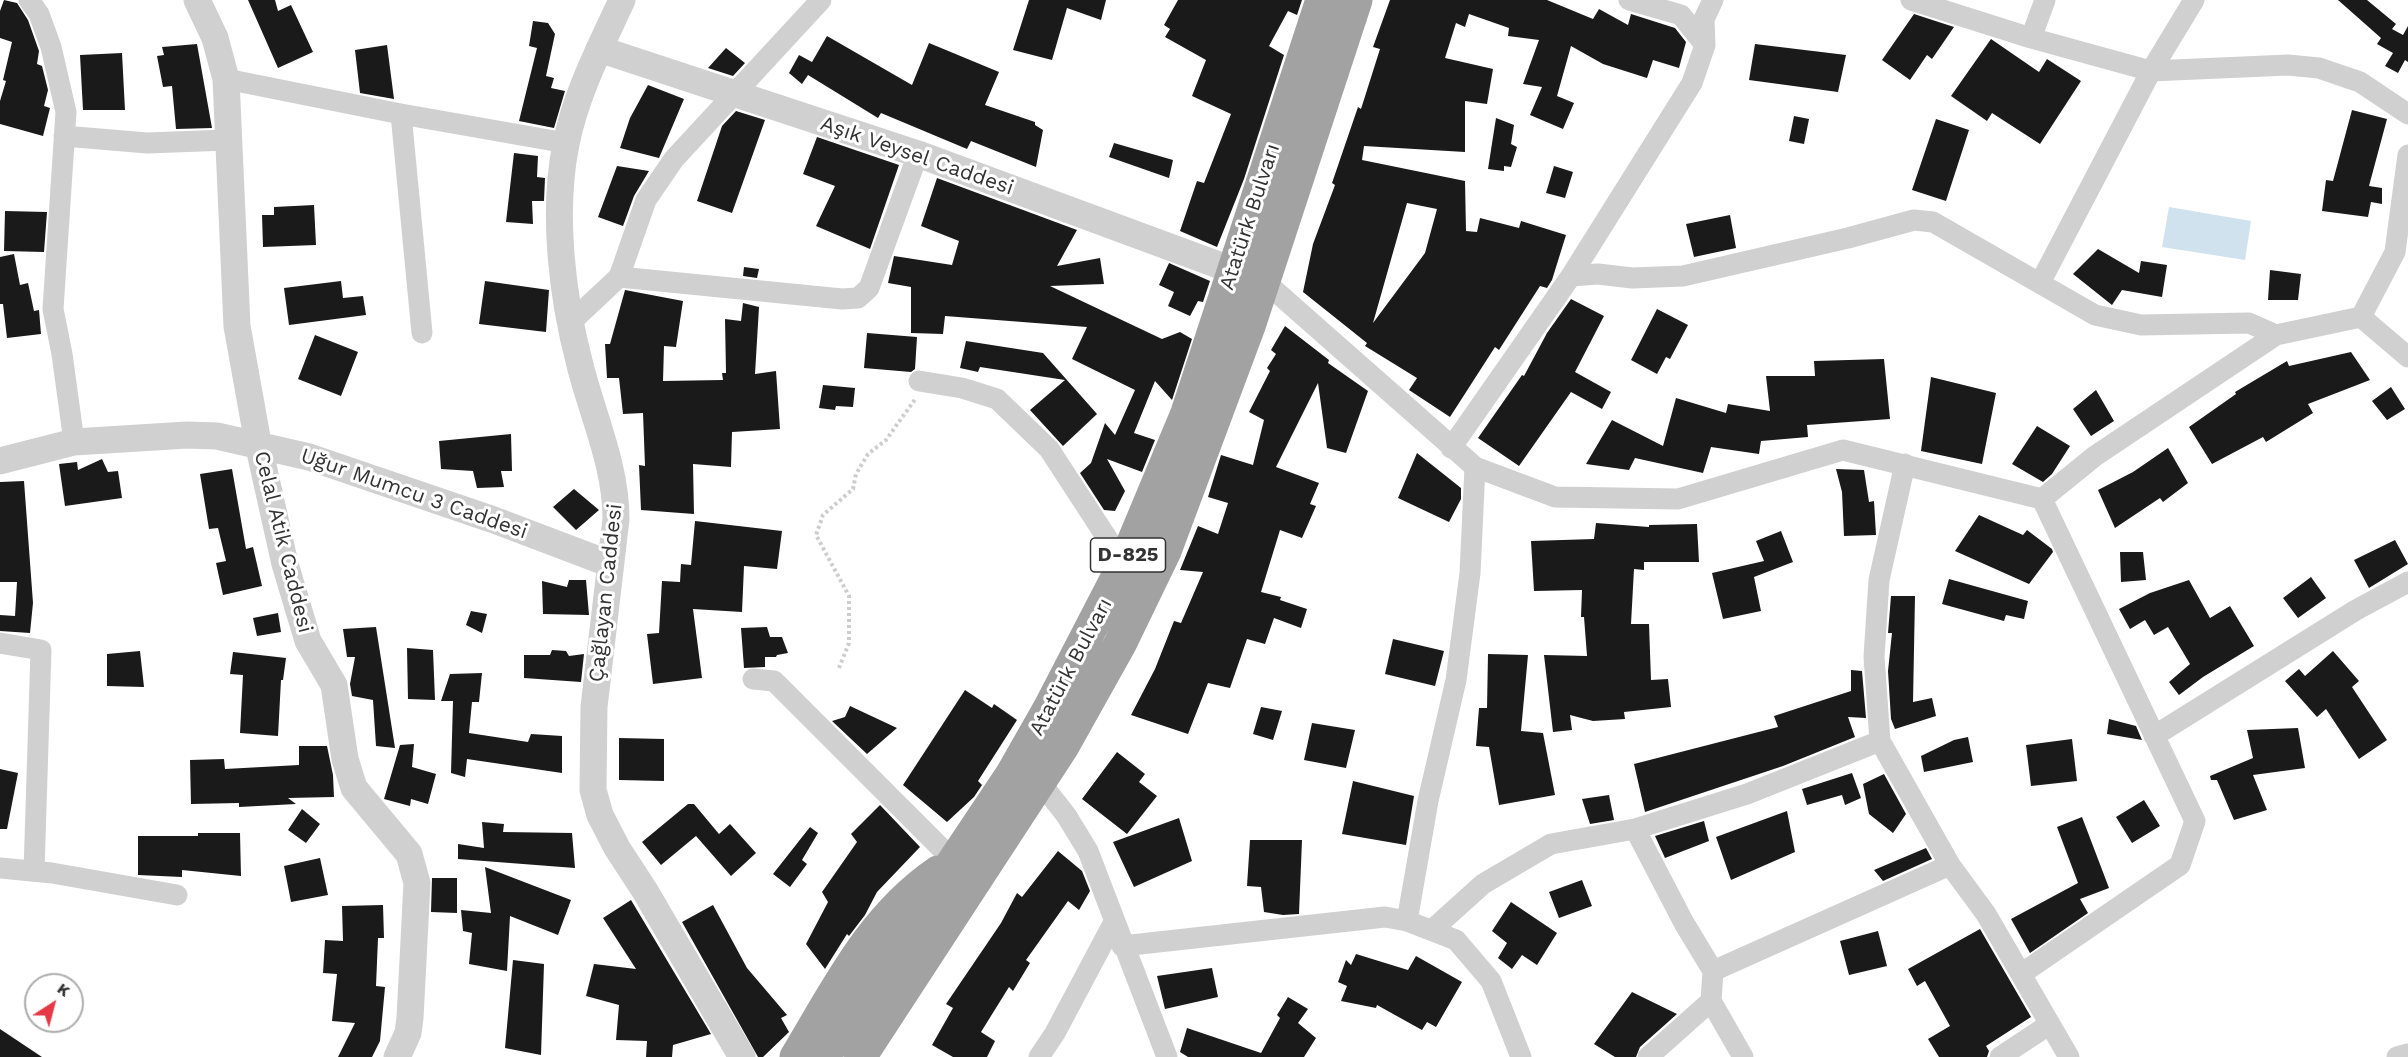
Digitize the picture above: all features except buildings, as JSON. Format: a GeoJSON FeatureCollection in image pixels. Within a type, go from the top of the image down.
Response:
{"type":"FeatureCollection","features":[{"type":"Feature","properties":{"kind":"highway","name":"Atatürk Bulvarı"},"geometry":{"type":"LineString","coordinates":[[823,1057],[1032,740],[1124,564],[1187,412],[1322,0]]}},
{"type":"Feature","properties":{"kind":"highway","name":"Atatürk Bulvarı"},"geometry":{"type":"LineString","coordinates":[[860,1057],[1040,782],[1120,644],[1167,547],[1264,281],[1356,0]]}},
{"type":"Feature","properties":{"kind":"highway"},"geometry":{"type":"LineString","coordinates":[[1137,535],[1167,547]]}},
{"type":"Feature","properties":{"kind":"highway"},"geometry":{"type":"LineString","coordinates":[[796,1057],[885,917],[916,888],[954,861]]}},
{"type":"Feature","properties":{"kind":"street"},"geometry":{"type":"LineString","coordinates":[[29,0],[39,14],[51,47],[66,112],[53,309],[62,354],[74,442]]}},
{"type":"Feature","properties":{"kind":"street","name":"Celal Atik Caddesi"},"geometry":{"type":"LineString","coordinates":[[197,0],[215,38],[226,79],[237,326],[258,443],[300,619],[308,641],[334,685],[345,759],[354,788],[410,854],[414,865],[417,883],[410,1018],[408,1033],[397,1057]]}},
{"type":"Feature","properties":{"kind":"street","name":"Çağlayan Caddesi"},"geometry":{"type":"LineString","coordinates":[[622,0],[586,76],[566,143],[561,191],[564,290],[579,362],[616,491],[594,707],[593,790],[600,815],[617,848],[645,891],[742,1057]]}},
{"type":"Feature","properties":{"kind":"street"},"geometry":{"type":"LineString","coordinates":[[571,322],[619,277],[646,200],[674,159],[821,0]]}},
{"type":"Feature","properties":{"kind":"street"},"geometry":{"type":"LineString","coordinates":[[1629,0],[1682,15],[1705,45]]}},
{"type":"Feature","properties":{"kind":"street"},"geometry":{"type":"LineString","coordinates":[[1451,448],[1571,276],[1692,83],[1705,45],[1704,20],[1713,0]]}},
{"type":"Feature","properties":{"kind":"street"},"geometry":{"type":"LineString","coordinates":[[1911,0],[2031,38],[2151,72],[2288,65],[2319,68],[2360,82],[2408,114]]}},
{"type":"Feature","properties":{"kind":"street"},"geometry":{"type":"LineString","coordinates":[[2031,38],[2045,0]]}},
{"type":"Feature","properties":{"kind":"street"},"geometry":{"type":"LineString","coordinates":[[2040,283],[2151,72],[2194,0]]}},
{"type":"Feature","properties":{"kind":"street","name":"Aşık Veysel Caddesi"},"geometry":{"type":"LineString","coordinates":[[599,49],[918,154],[1232,270]]}},
{"type":"Feature","properties":{"kind":"street"},"geometry":{"type":"LineString","coordinates":[[226,79],[401,114],[566,143]]}},
{"type":"Feature","properties":{"kind":"street"},"geometry":{"type":"LineString","coordinates":[[401,114],[422,333]]}},
{"type":"Feature","properties":{"kind":"street"},"geometry":{"type":"LineString","coordinates":[[64,136],[147,143],[228,140]]}},
{"type":"Feature","properties":{"kind":"street"},"geometry":{"type":"LineString","coordinates":[[619,277],[842,299],[858,298],[868,288],[918,154]]}},
{"type":"Feature","properties":{"kind":"street"},"geometry":{"type":"LineString","coordinates":[[2042,499],[2095,456],[2276,335],[2361,317],[2396,252],[2408,155]]}},
{"type":"Feature","properties":{"kind":"street"},"geometry":{"type":"LineString","coordinates":[[1571,276],[1598,274],[1632,278],[1683,276],[1848,238],[1914,220],[1933,222],[2095,315],[2140,325],[2249,323],[2276,335]]}},
{"type":"Feature","properties":{"kind":"street"},"geometry":{"type":"LineString","coordinates":[[1264,281],[1474,467],[1555,497],[1678,499],[1843,450],[2042,499]]}},
{"type":"Feature","properties":{"kind":"street"},"geometry":{"type":"LineString","coordinates":[[2361,317],[2408,357]]}},
{"type":"Feature","properties":{"kind":"street"},"geometry":{"type":"LineString","coordinates":[[921,387],[962,388],[997,399],[1049,449],[1124,564]]}},
{"type":"Feature","properties":{"kind":"street","name":"Uğur Mumcu 3 Caddesi"},"geometry":{"type":"LineString","coordinates":[[0,461],[74,442],[187,435],[217,436],[258,443],[309,457],[475,513],[610,564]]}},
{"type":"Feature","properties":{"kind":"street"},"geometry":{"type":"LineString","coordinates":[[1905,464],[1879,580],[1874,657],[1880,741],[1950,865],[1986,914],[2069,1057]]}},
{"type":"Feature","properties":{"kind":"street"},"geometry":{"type":"LineString","coordinates":[[1407,921],[1428,801],[1456,680],[1470,573],[1474,467]]}},
{"type":"Feature","properties":{"kind":"street"},"geometry":{"type":"LineString","coordinates":[[2020,975],[2180,865],[2195,821],[2042,499]]}},
{"type":"Feature","properties":{"kind":"street"},"geometry":{"type":"LineString","coordinates":[[2154,736],[2356,610],[2408,582]]}},
{"type":"Feature","properties":{"kind":"street"},"geometry":{"type":"LineString","coordinates":[[0,643],[41,650],[34,871]]}},
{"type":"Feature","properties":{"kind":"street"},"geometry":{"type":"LineString","coordinates":[[753,679],[774,681],[954,861]]}},
{"type":"Feature","properties":{"kind":"street"},"geometry":{"type":"LineString","coordinates":[[1432,930],[1483,884],[1551,844],[1635,829],[1747,794],[1880,741]]}},
{"type":"Feature","properties":{"kind":"street"},"geometry":{"type":"LineString","coordinates":[[1040,782],[1066,815],[1088,851],[1122,946],[1167,1057]]}},
{"type":"Feature","properties":{"kind":"street"},"geometry":{"type":"LineString","coordinates":[[1635,829],[1684,923],[1713,972],[1711,1000],[1743,1057]]}},
{"type":"Feature","properties":{"kind":"street"},"geometry":{"type":"LineString","coordinates":[[1713,972],[1950,865]]}},
{"type":"Feature","properties":{"kind":"street"},"geometry":{"type":"LineString","coordinates":[[0,868],[34,871],[177,895]]}},
{"type":"Feature","properties":{"kind":"street"},"geometry":{"type":"LineString","coordinates":[[1122,946],[1385,917],[1407,921],[1456,940],[1491,981],[1521,1057]]}},
{"type":"Feature","properties":{"kind":"street"},"geometry":{"type":"LineString","coordinates":[[1039,1057],[1055,1034],[1114,922]]}},
{"type":"Feature","properties":{"kind":"street"},"geometry":{"type":"LineString","coordinates":[[1648,1057],[1711,1000]]}},
{"type":"Feature","properties":{"kind":"street"},"geometry":{"type":"LineString","coordinates":[[2000,1057],[2050,1024]]}},
{"type":"Feature","properties":{"kind":"street"},"geometry":{"type":"LineString","coordinates":[[2397,1057],[2408,1054]]}},
{"type":"Feature","properties":{"kind":"path"},"geometry":{"type":"LineString","coordinates":[[839,668],[849,643],[849,596],[816,535],[824,515],[853,489],[856,474],[868,454],[886,440],[921,387]]}},
{"type":"Feature","properties":{"kind":"water"},"geometry":{"type":"Polygon","coordinates":[[[2169,207],[2251,221],[2245,260],[2162,247],[2169,207]]]}}]}
